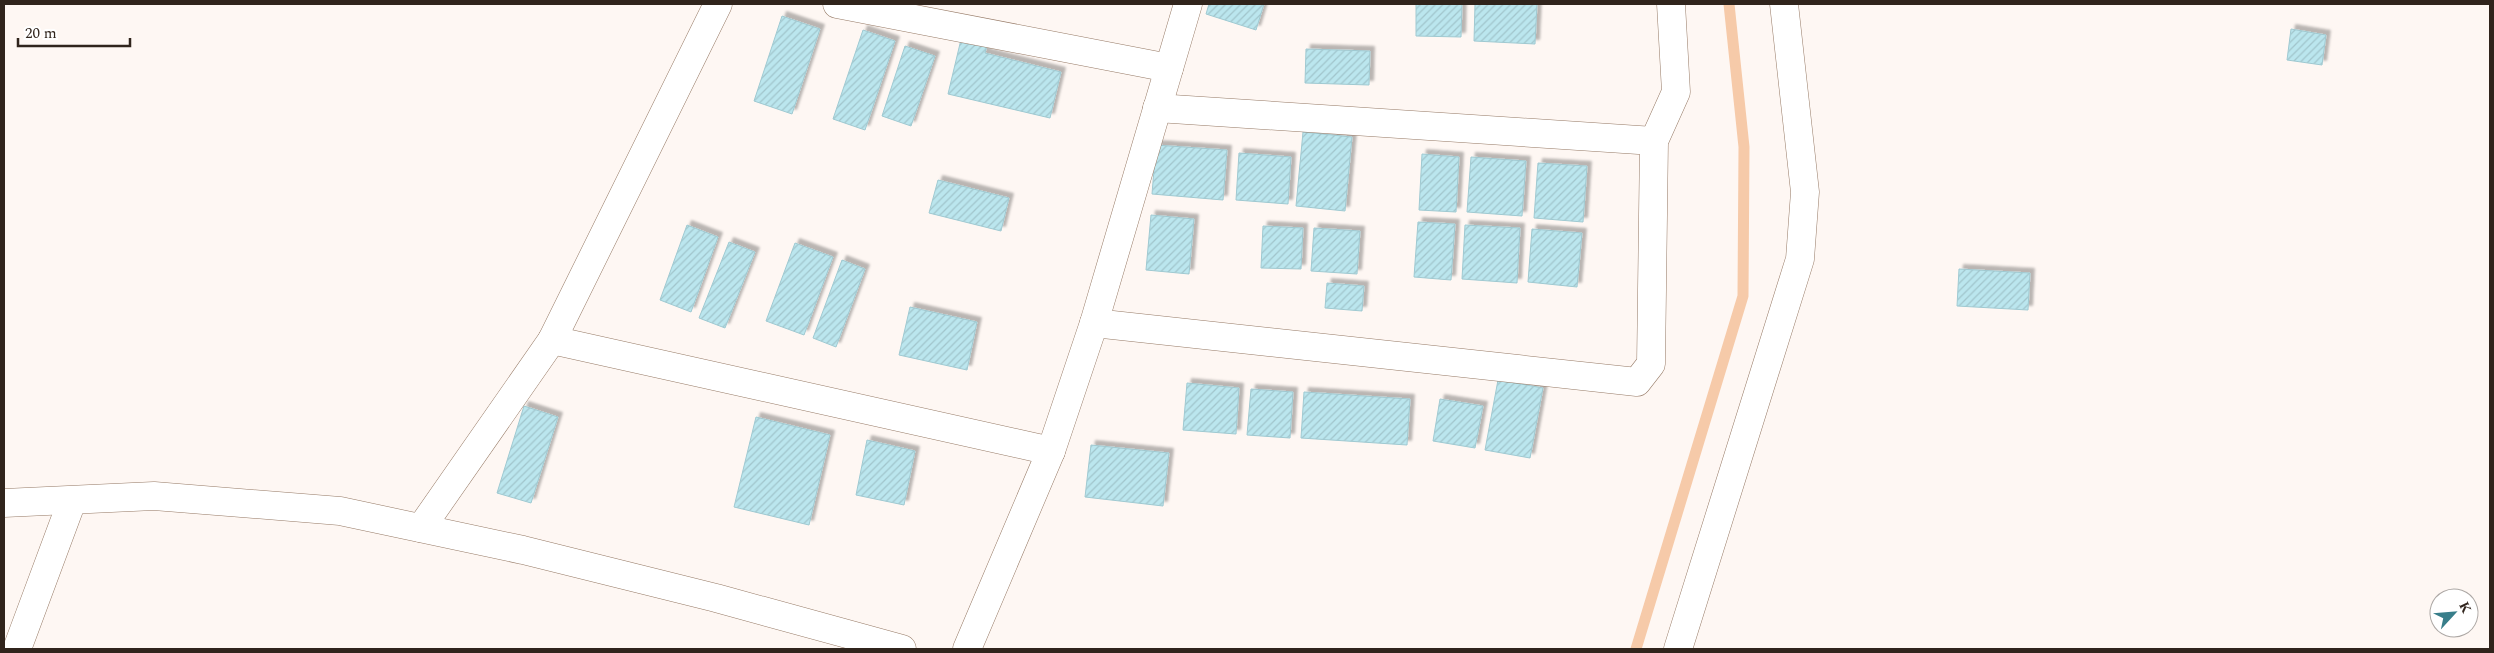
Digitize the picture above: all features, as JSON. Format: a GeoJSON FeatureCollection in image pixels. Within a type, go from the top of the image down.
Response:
{"type":"FeatureCollection","features":[{"type":"Feature","properties":{"kind":"street"},"geometry":{"type":"LineString","coordinates":[[421,528],[552,340],[718,4]]}},
{"type":"Feature","properties":{"kind":"street"},"geometry":{"type":"LineString","coordinates":[[837,4],[1169,68]]}},
{"type":"Feature","properties":{"kind":"street"},"geometry":{"type":"LineString","coordinates":[[966,649],[1051,451],[1094,323],[1188,4]]}},
{"type":"Feature","properties":{"kind":"street"},"geometry":{"type":"LineString","coordinates":[[1094,323],[1637,382],[1651,364],[1654,141],[1676,92],[1671,4]]}},
{"type":"Feature","properties":{"kind":"street"},"geometry":{"type":"LineString","coordinates":[[1678,649],[1800,259],[1805,192],[1784,4]]}},
{"type":"Feature","properties":{"kind":"street"},"geometry":{"type":"LineString","coordinates":[[1157,108],[1654,141]]}},
{"type":"Feature","properties":{"kind":"street"},"geometry":{"type":"LineString","coordinates":[[552,340],[1051,451]]}},
{"type":"Feature","properties":{"kind":"street"},"geometry":{"type":"LineString","coordinates":[[4,503],[154,496],[340,512],[523,550],[706,596],[902,649]]}},
{"type":"Feature","properties":{"kind":"street"},"geometry":{"type":"LineString","coordinates":[[17,649],[72,501]]}},
{"type":"Feature","properties":{"kind":"building"},"geometry":{"type":"Polygon","coordinates":[[[1209,4],[1264,4],[1256,30],[1206,14],[1209,4]]]}},
{"type":"Feature","properties":{"kind":"building"},"geometry":{"type":"Polygon","coordinates":[[[1416,4],[1462,4],[1461,37],[1416,36],[1416,4]]]}},
{"type":"Feature","properties":{"kind":"building"},"geometry":{"type":"Polygon","coordinates":[[[1475,4],[1537,4],[1535,44],[1474,41],[1475,4]]]}},
{"type":"Feature","properties":{"kind":"building"},"geometry":{"type":"Polygon","coordinates":[[[782,16],[820,29],[792,114],[754,101],[782,16]]]}},
{"type":"Feature","properties":{"kind":"building"},"geometry":{"type":"Polygon","coordinates":[[[2291,29],[2326,35],[2322,65],[2287,60],[2291,29]]]}},
{"type":"Feature","properties":{"kind":"building"},"geometry":{"type":"Polygon","coordinates":[[[863,30],[895,41],[865,130],[833,119],[863,30]]]}},
{"type":"Feature","properties":{"kind":"building"},"geometry":{"type":"Polygon","coordinates":[[[963,31],[989,37],[985,53],[1061,72],[1050,118],[948,94],[963,31]]]}},
{"type":"Feature","properties":{"kind":"building"},"geometry":{"type":"Polygon","coordinates":[[[905,46],[935,56],[911,126],[882,116],[905,46]]]}},
{"type":"Feature","properties":{"kind":"building"},"geometry":{"type":"Polygon","coordinates":[[[1306,49],[1370,51],[1369,85],[1305,83],[1306,49]]]}},
{"type":"Feature","properties":{"kind":"building"},"geometry":{"type":"Polygon","coordinates":[[[1303,132],[1352,137],[1345,211],[1296,206],[1303,132]]]}},
{"type":"Feature","properties":{"kind":"building"},"geometry":{"type":"Polygon","coordinates":[[[1156,145],[1227,150],[1223,200],[1152,194],[1156,145]]]}},
{"type":"Feature","properties":{"kind":"building"},"geometry":{"type":"Polygon","coordinates":[[[1239,153],[1291,157],[1288,204],[1236,200],[1239,153]]]}},
{"type":"Feature","properties":{"kind":"building"},"geometry":{"type":"Polygon","coordinates":[[[1422,154],[1459,157],[1456,212],[1419,210],[1422,154]]]}},
{"type":"Feature","properties":{"kind":"building"},"geometry":{"type":"Polygon","coordinates":[[[1471,157],[1526,161],[1522,216],[1467,212],[1471,157]]]}},
{"type":"Feature","properties":{"kind":"building"},"geometry":{"type":"Polygon","coordinates":[[[1538,163],[1587,166],[1583,222],[1534,218],[1538,163]]]}},
{"type":"Feature","properties":{"kind":"building"},"geometry":{"type":"Polygon","coordinates":[[[938,180],[1009,198],[1001,231],[929,213],[938,180]]]}},
{"type":"Feature","properties":{"kind":"building"},"geometry":{"type":"Polygon","coordinates":[[[1151,215],[1194,219],[1189,274],[1146,270],[1151,215]]]}},
{"type":"Feature","properties":{"kind":"building"},"geometry":{"type":"Polygon","coordinates":[[[1418,222],[1455,224],[1451,280],[1414,277],[1418,222]]]}},
{"type":"Feature","properties":{"kind":"building"},"geometry":{"type":"Polygon","coordinates":[[[687,225],[718,237],[691,312],[660,300],[687,225]]]}},
{"type":"Feature","properties":{"kind":"building"},"geometry":{"type":"Polygon","coordinates":[[[1465,225],[1520,228],[1517,283],[1462,279],[1465,225]]]}},
{"type":"Feature","properties":{"kind":"building"},"geometry":{"type":"Polygon","coordinates":[[[1263,226],[1303,228],[1301,269],[1261,268],[1263,226]]]}},
{"type":"Feature","properties":{"kind":"building"},"geometry":{"type":"Polygon","coordinates":[[[1314,228],[1360,231],[1357,274],[1311,271],[1314,228]]]}},
{"type":"Feature","properties":{"kind":"building"},"geometry":{"type":"Polygon","coordinates":[[[1532,229],[1582,233],[1577,287],[1528,282],[1532,229]]]}},
{"type":"Feature","properties":{"kind":"building"},"geometry":{"type":"Polygon","coordinates":[[[729,242],[755,252],[725,328],[699,318],[729,242]]]}},
{"type":"Feature","properties":{"kind":"building"},"geometry":{"type":"Polygon","coordinates":[[[795,243],[833,257],[804,335],[766,321],[795,243]]]}},
{"type":"Feature","properties":{"kind":"building"},"geometry":{"type":"Polygon","coordinates":[[[842,260],[865,269],[836,347],[813,338],[842,260]]]}},
{"type":"Feature","properties":{"kind":"building"},"geometry":{"type":"Polygon","coordinates":[[[1959,269],[2030,273],[2028,310],[1957,306],[1959,269]]]}},
{"type":"Feature","properties":{"kind":"building"},"geometry":{"type":"Polygon","coordinates":[[[1327,283],[1364,286],[1362,311],[1325,308],[1327,283]]]}},
{"type":"Feature","properties":{"kind":"building"},"geometry":{"type":"Polygon","coordinates":[[[910,307],[977,322],[967,370],[899,355],[910,307]]]}},
{"type":"Feature","properties":{"kind":"building"},"geometry":{"type":"Polygon","coordinates":[[[1498,380],[1543,388],[1530,458],[1485,450],[1498,380]]]}},
{"type":"Feature","properties":{"kind":"building"},"geometry":{"type":"Polygon","coordinates":[[[1187,383],[1239,388],[1236,434],[1183,430],[1187,383]]]}},
{"type":"Feature","properties":{"kind":"building"},"geometry":{"type":"Polygon","coordinates":[[[1251,389],[1293,392],[1290,438],[1247,435],[1251,389]]]}},
{"type":"Feature","properties":{"kind":"building"},"geometry":{"type":"Polygon","coordinates":[[[1304,392],[1410,399],[1407,445],[1301,438],[1304,392]]]}},
{"type":"Feature","properties":{"kind":"building"},"geometry":{"type":"Polygon","coordinates":[[[1440,399],[1483,406],[1475,448],[1433,441],[1440,399]]]}},
{"type":"Feature","properties":{"kind":"building"},"geometry":{"type":"Polygon","coordinates":[[[524,406],[558,417],[531,503],[497,493],[524,406]]]}},
{"type":"Feature","properties":{"kind":"building"},"geometry":{"type":"Polygon","coordinates":[[[756,417],[830,435],[809,525],[734,507],[756,417]]]}},
{"type":"Feature","properties":{"kind":"building"},"geometry":{"type":"Polygon","coordinates":[[[867,440],[915,451],[904,505],[856,495],[867,440]]]}},
{"type":"Feature","properties":{"kind":"building"},"geometry":{"type":"Polygon","coordinates":[[[1091,445],[1169,453],[1163,506],[1085,497],[1091,445]]]}},
{"type":"Feature","properties":{"kind":"waterway"},"geometry":{"type":"LineString","coordinates":[[1636,649],[1743,296],[1744,147],[1729,4]]}}]}
